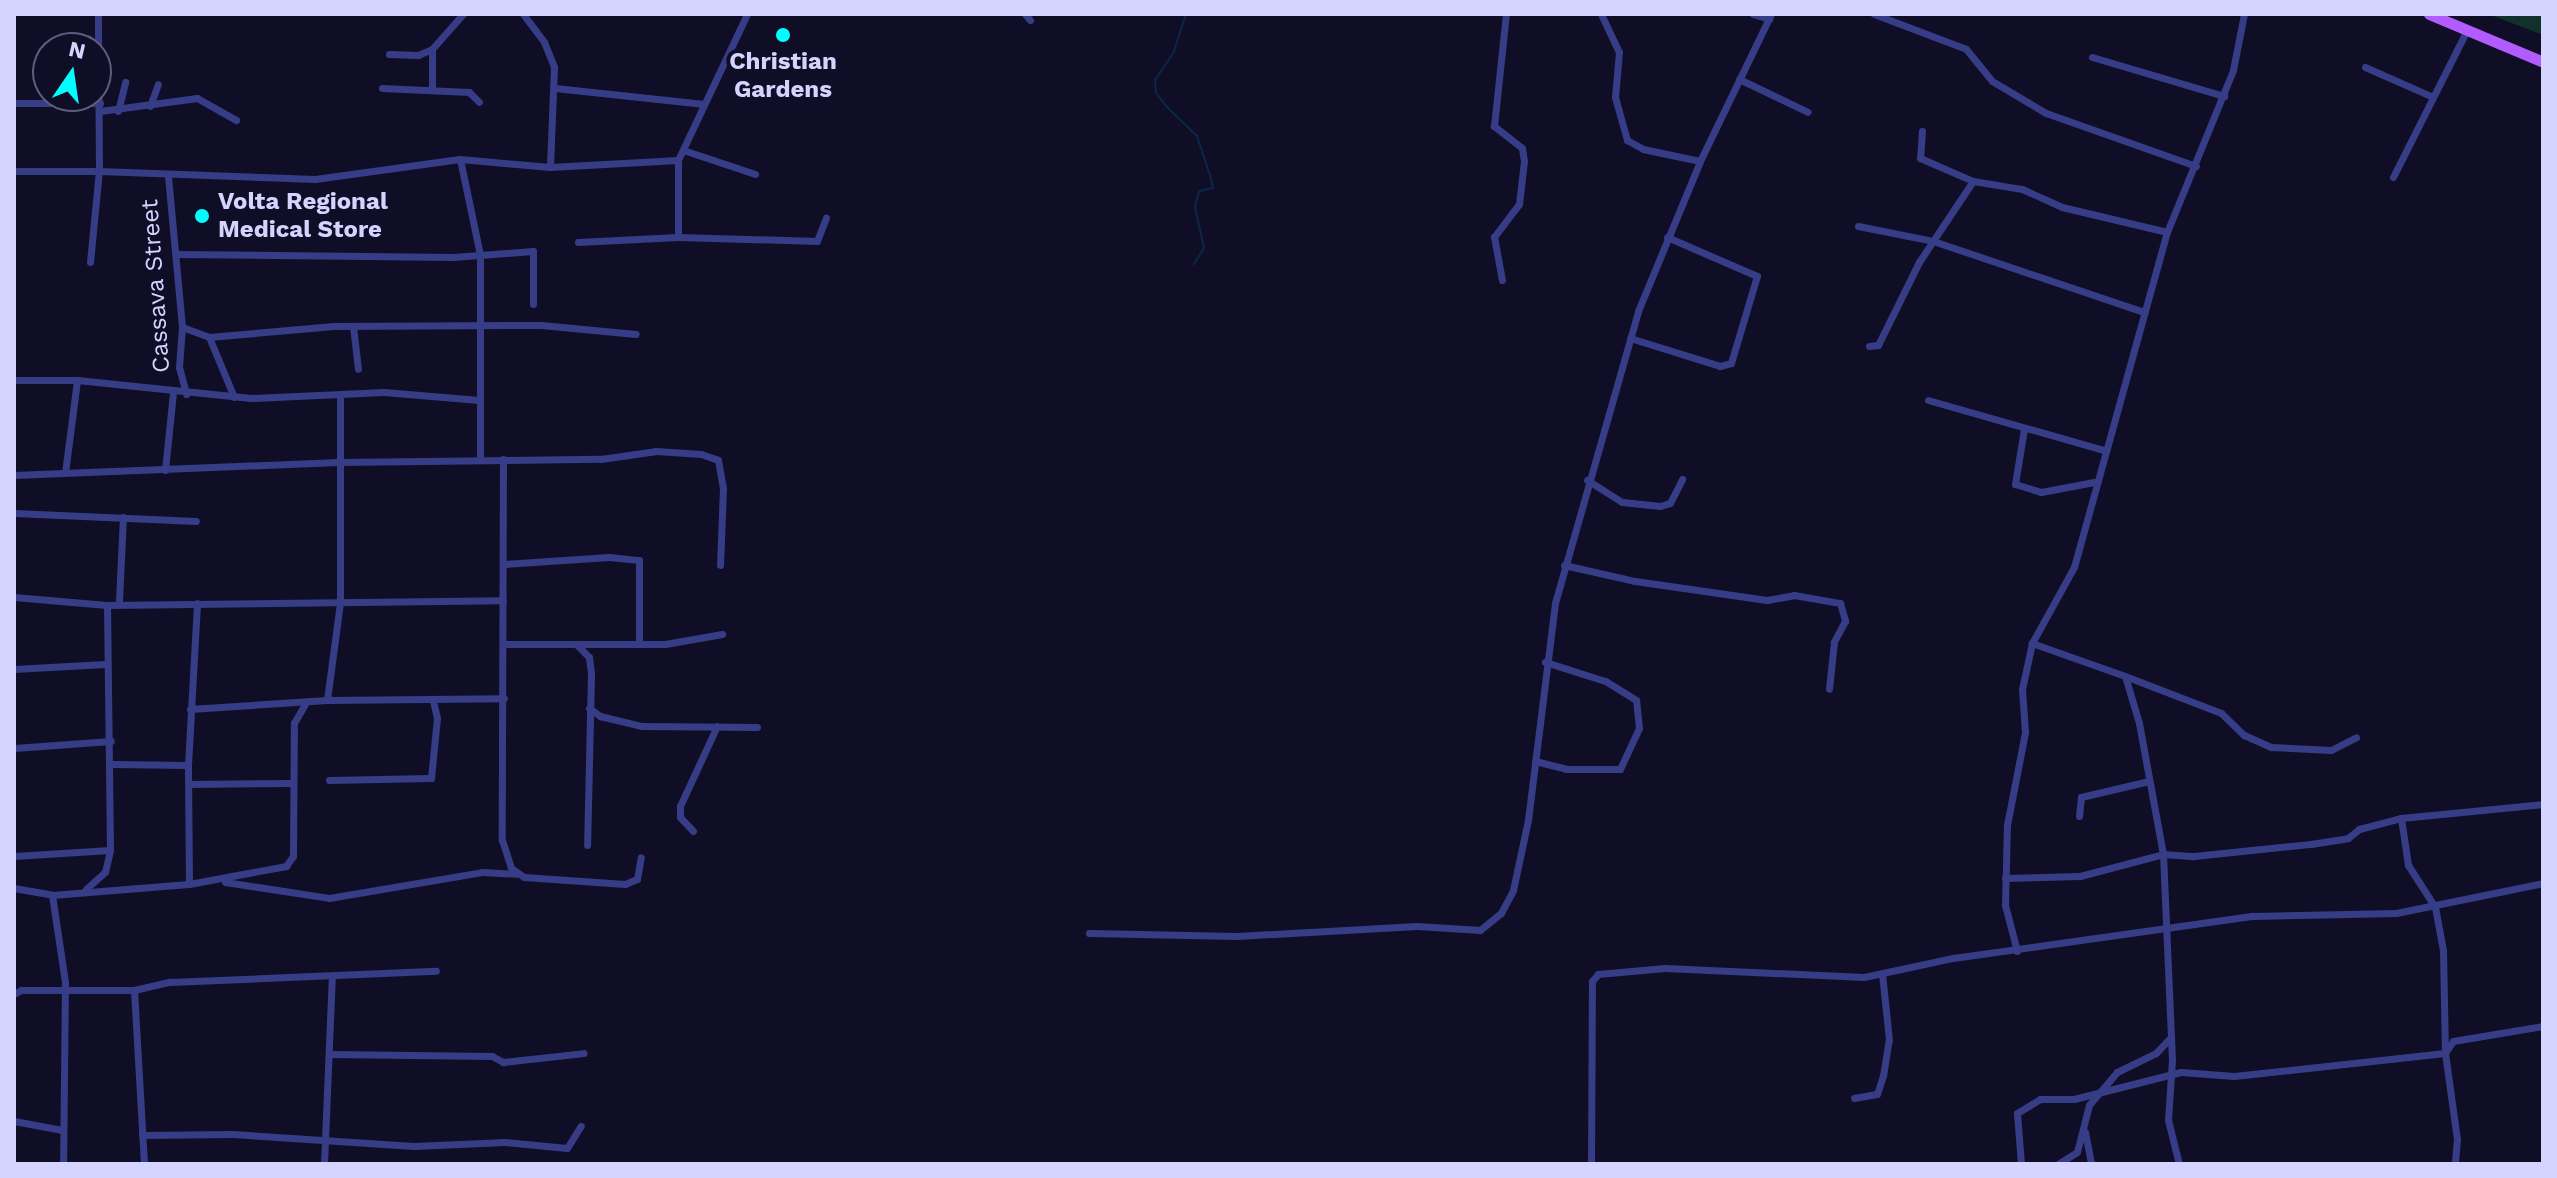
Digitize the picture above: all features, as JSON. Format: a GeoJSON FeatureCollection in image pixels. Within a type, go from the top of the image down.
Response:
{"type":"FeatureCollection","features":[{"type":"Feature","properties":{"kind":"main road"},"geometry":{"type":"LineString","coordinates":[[2437,15],[2543,62]]}},
{"type":"Feature","properties":{"kind":"street"},"geometry":{"type":"LineString","coordinates":[[389,54],[418,55],[432,49],[463,14]]}},
{"type":"Feature","properties":{"kind":"street"},"geometry":{"type":"LineString","coordinates":[[523,14],[549,54],[555,88],[550,167]]}},
{"type":"Feature","properties":{"kind":"street"},"geometry":{"type":"LineString","coordinates":[[678,237],[678,160],[747,14]]}},
{"type":"Feature","properties":{"kind":"street"},"geometry":{"type":"LineString","coordinates":[[1502,280],[1494,237],[1519,204],[1524,161],[1522,148],[1494,126],[1506,14]]}},
{"type":"Feature","properties":{"kind":"street"},"geometry":{"type":"LineString","coordinates":[[1601,14],[1619,52],[1615,97],[1627,140],[1643,149],[1700,161]]}},
{"type":"Feature","properties":{"kind":"street"},"geometry":{"type":"LineString","coordinates":[[1089,933],[1237,936],[1417,926],[1480,930],[1501,913],[1513,890],[1535,761],[1545,662],[1564,565],[1587,480],[1630,338],[1667,237],[1770,17],[1753,14]]}},
{"type":"Feature","properties":{"kind":"street"},"geometry":{"type":"LineString","coordinates":[[1874,14],[1966,49],[1992,81],[2046,113],[2196,166]]}},
{"type":"Feature","properties":{"kind":"street"},"geometry":{"type":"LineString","coordinates":[[2017,951],[2005,905],[2005,878],[2007,825],[2025,732],[2025,658],[2074,567],[2094,482],[2167,232],[2224,96],[2244,14]]}},
{"type":"Feature","properties":{"kind":"street"},"geometry":{"type":"LineString","coordinates":[[2393,177],[2467,30]]}},
{"type":"Feature","properties":{"kind":"street"},"geometry":{"type":"LineString","coordinates":[[432,49],[432,90]]}},
{"type":"Feature","properties":{"kind":"street"},"geometry":{"type":"LineString","coordinates":[[2092,57],[2224,96]]}},
{"type":"Feature","properties":{"kind":"street"},"geometry":{"type":"LineString","coordinates":[[2365,67],[2433,97]]}},
{"type":"Feature","properties":{"kind":"street"},"geometry":{"type":"LineString","coordinates":[[1739,79],[1808,112]]}},
{"type":"Feature","properties":{"kind":"street"},"geometry":{"type":"LineString","coordinates":[[118,111],[125,82]]}},
{"type":"Feature","properties":{"kind":"street"},"geometry":{"type":"LineString","coordinates":[[150,106],[158,84]]}},
{"type":"Feature","properties":{"kind":"street"},"geometry":{"type":"LineString","coordinates":[[382,88],[471,92],[479,102]]}},
{"type":"Feature","properties":{"kind":"street"},"geometry":{"type":"LineString","coordinates":[[555,88],[704,104]]}},
{"type":"Feature","properties":{"kind":"street"},"geometry":{"type":"LineString","coordinates":[[112,110],[197,98],[236,120]]}},
{"type":"Feature","properties":{"kind":"street"},"geometry":{"type":"LineString","coordinates":[[90,262],[99,171],[100,112]]}},
{"type":"Feature","properties":{"kind":"street"},"geometry":{"type":"LineString","coordinates":[[1922,131],[1920,158],[1973,181],[2022,189],[2062,207],[2167,232]]}},
{"type":"Feature","properties":{"kind":"street"},"geometry":{"type":"LineString","coordinates":[[683,150],[755,174]]}},
{"type":"Feature","properties":{"kind":"street"},"geometry":{"type":"LineString","coordinates":[[460,159],[480,255],[480,460]]}},
{"type":"Feature","properties":{"kind":"street"},"geometry":{"type":"LineString","coordinates":[[14,171],[315,179],[460,159],[550,167],[678,160]]}},
{"type":"Feature","properties":{"kind":"street","name":"Cassava Street"},"geometry":{"type":"LineString","coordinates":[[168,176],[182,327],[179,367],[186,394]]}},
{"type":"Feature","properties":{"kind":"street"},"geometry":{"type":"LineString","coordinates":[[1869,346],[1878,345],[1933,241],[1973,181]]}},
{"type":"Feature","properties":{"kind":"street"},"geometry":{"type":"LineString","coordinates":[[578,242],[678,237],[817,241],[826,218]]}},
{"type":"Feature","properties":{"kind":"street"},"geometry":{"type":"LineString","coordinates":[[1858,226],[1933,241],[2144,312]]}},
{"type":"Feature","properties":{"kind":"street"},"geometry":{"type":"LineString","coordinates":[[1630,338],[1720,366],[1731,363],[1757,276],[1745,266],[1667,237]]}},
{"type":"Feature","properties":{"kind":"street"},"geometry":{"type":"LineString","coordinates":[[177,254],[480,255],[533,251],[533,304]]}},
{"type":"Feature","properties":{"kind":"street"},"geometry":{"type":"LineString","coordinates":[[182,327],[209,337],[353,326],[541,325],[636,334]]}},
{"type":"Feature","properties":{"kind":"street"},"geometry":{"type":"LineString","coordinates":[[353,326],[358,369]]}},
{"type":"Feature","properties":{"kind":"street"},"geometry":{"type":"LineString","coordinates":[[209,337],[234,397]]}},
{"type":"Feature","properties":{"kind":"street"},"geometry":{"type":"LineString","coordinates":[[14,380],[77,380],[173,393],[234,397],[340,397],[384,392],[479,400]]}},
{"type":"Feature","properties":{"kind":"street"},"geometry":{"type":"LineString","coordinates":[[65,473],[77,380]]}},
{"type":"Feature","properties":{"kind":"street"},"geometry":{"type":"LineString","coordinates":[[165,470],[173,393]]}},
{"type":"Feature","properties":{"kind":"street"},"geometry":{"type":"LineString","coordinates":[[327,700],[340,603],[340,397]]}},
{"type":"Feature","properties":{"kind":"street"},"geometry":{"type":"LineString","coordinates":[[1928,400],[2024,429],[2057,433],[2103,450]]}},
{"type":"Feature","properties":{"kind":"street"},"geometry":{"type":"LineString","coordinates":[[2024,429],[2015,484],[2041,492],[2094,482]]}},
{"type":"Feature","properties":{"kind":"street"},"geometry":{"type":"LineString","coordinates":[[14,475],[338,462],[601,459],[656,451],[718,460],[723,488],[720,565]]}},
{"type":"Feature","properties":{"kind":"street"},"geometry":{"type":"LineString","coordinates":[[503,459],[502,840],[516,874]]}},
{"type":"Feature","properties":{"kind":"street"},"geometry":{"type":"LineString","coordinates":[[1587,480],[1622,502],[1660,506],[1670,503],[1682,479]]}},
{"type":"Feature","properties":{"kind":"street"},"geometry":{"type":"LineString","coordinates":[[14,513],[196,521]]}},
{"type":"Feature","properties":{"kind":"street"},"geometry":{"type":"LineString","coordinates":[[119,601],[123,517]]}},
{"type":"Feature","properties":{"kind":"street"},"geometry":{"type":"LineString","coordinates":[[504,564],[609,557],[639,560],[639,641]]}},
{"type":"Feature","properties":{"kind":"street"},"geometry":{"type":"LineString","coordinates":[[1564,565],[1635,581],[1767,600],[1794,595],[1835,600],[1846,611],[1834,642],[1829,689]]}},
{"type":"Feature","properties":{"kind":"street"},"geometry":{"type":"LineString","coordinates":[[14,597],[107,605],[119,601],[340,603],[503,600]]}},
{"type":"Feature","properties":{"kind":"street"},"geometry":{"type":"LineString","coordinates":[[189,884],[188,765],[197,603]]}},
{"type":"Feature","properties":{"kind":"street"},"geometry":{"type":"LineString","coordinates":[[86,889],[105,872],[110,850],[112,764],[105,664],[107,605]]}},
{"type":"Feature","properties":{"kind":"street"},"geometry":{"type":"LineString","coordinates":[[504,644],[639,641],[665,644],[722,634]]}},
{"type":"Feature","properties":{"kind":"street"},"geometry":{"type":"LineString","coordinates":[[2032,643],[2209,707],[2256,743],[2271,747],[2331,750],[2356,737]]}},
{"type":"Feature","properties":{"kind":"street"},"geometry":{"type":"LineString","coordinates":[[576,644],[589,657],[587,845]]}},
{"type":"Feature","properties":{"kind":"street"},"geometry":{"type":"LineString","coordinates":[[1535,761],[1566,769],[1620,769],[1639,728],[1636,700],[1605,681],[1545,662]]}},
{"type":"Feature","properties":{"kind":"street"},"geometry":{"type":"LineString","coordinates":[[14,669],[105,664]]}},
{"type":"Feature","properties":{"kind":"street"},"geometry":{"type":"LineString","coordinates":[[2125,676],[2163,854],[2168,931],[2168,1120],[2179,1164]]}},
{"type":"Feature","properties":{"kind":"street"},"geometry":{"type":"LineString","coordinates":[[190,709],[305,704],[327,700],[504,698]]}},
{"type":"Feature","properties":{"kind":"street"},"geometry":{"type":"LineString","coordinates":[[329,780],[431,778],[437,728],[433,700]]}},
{"type":"Feature","properties":{"kind":"street"},"geometry":{"type":"LineString","coordinates":[[14,888],[52,895],[86,889],[189,884],[219,881],[291,863],[294,723],[305,704]]}},
{"type":"Feature","properties":{"kind":"street"},"geometry":{"type":"LineString","coordinates":[[589,708],[600,716],[641,726],[757,727]]}},
{"type":"Feature","properties":{"kind":"street"},"geometry":{"type":"LineString","coordinates":[[693,831],[680,817],[680,806],[717,726]]}},
{"type":"Feature","properties":{"kind":"street"},"geometry":{"type":"LineString","coordinates":[[14,748],[111,741]]}},
{"type":"Feature","properties":{"kind":"street"},"geometry":{"type":"LineString","coordinates":[[112,764],[188,765]]}},
{"type":"Feature","properties":{"kind":"street"},"geometry":{"type":"LineString","coordinates":[[2079,816],[2081,797],[2149,781]]}},
{"type":"Feature","properties":{"kind":"street"},"geometry":{"type":"LineString","coordinates":[[189,784],[293,783]]}},
{"type":"Feature","properties":{"kind":"street"},"geometry":{"type":"LineString","coordinates":[[2005,878],[2080,876],[2163,854],[2194,856],[2311,844],[2348,838],[2359,829],[2401,818],[2543,804]]}},
{"type":"Feature","properties":{"kind":"street"},"geometry":{"type":"LineString","coordinates":[[2401,818],[2408,865],[2435,907],[2443,950],[2445,1053],[2457,1139],[2455,1164]]}},
{"type":"Feature","properties":{"kind":"street"},"geometry":{"type":"LineString","coordinates":[[14,856],[110,850]]}},
{"type":"Feature","properties":{"kind":"street"},"geometry":{"type":"LineString","coordinates":[[219,881],[329,898],[482,872],[632,884],[641,857]]}},
{"type":"Feature","properties":{"kind":"street"},"geometry":{"type":"LineString","coordinates":[[1591,1164],[1592,981],[1598,974],[1665,968],[1757,974],[1882,973],[2253,916],[2396,913],[2543,883]]}},
{"type":"Feature","properties":{"kind":"street"},"geometry":{"type":"LineString","coordinates":[[52,895],[65,992],[63,1164]]}},
{"type":"Feature","properties":{"kind":"street"},"geometry":{"type":"LineString","coordinates":[[14,994],[134,990],[170,982],[436,971]]}},
{"type":"Feature","properties":{"kind":"street"},"geometry":{"type":"LineString","coordinates":[[1854,1098],[1877,1094],[1883,1076],[1889,1040],[1882,973]]}},
{"type":"Feature","properties":{"kind":"street"},"geometry":{"type":"LineString","coordinates":[[324,1164],[332,976]]}},
{"type":"Feature","properties":{"kind":"street"},"geometry":{"type":"LineString","coordinates":[[134,990],[144,1164]]}},
{"type":"Feature","properties":{"kind":"street"},"geometry":{"type":"LineString","coordinates":[[2445,1053],[2453,1041],[2543,1026]]}},
{"type":"Feature","properties":{"kind":"street"},"geometry":{"type":"LineString","coordinates":[[2058,1164],[2077,1152],[2089,1105],[2103,1093],[2117,1072],[2156,1053],[2168,1040]]}},
{"type":"Feature","properties":{"kind":"street"},"geometry":{"type":"LineString","coordinates":[[330,1054],[492,1056],[503,1062],[584,1053]]}},
{"type":"Feature","properties":{"kind":"street"},"geometry":{"type":"LineString","coordinates":[[2021,1164],[2017,1113],[2023,1106],[2103,1093],[2181,1072],[2234,1076],[2445,1053]]}},
{"type":"Feature","properties":{"kind":"street"},"geometry":{"type":"LineString","coordinates":[[14,1121],[62,1130]]}},
{"type":"Feature","properties":{"kind":"street"},"geometry":{"type":"LineString","coordinates":[[142,1135],[232,1134],[324,1144],[505,1142],[567,1148],[581,1126]]}},
{"type":"Feature","properties":{"kind":"street"},"geometry":{"type":"LineString","coordinates":[[2084,1130],[2091,1164]]}},
{"type":"Feature","properties":{"kind":"green space"},"geometry":{"type":"Polygon","coordinates":[[[2488,14],[2543,14],[2543,35],[2488,14]]]}},
{"type":"Feature","properties":{"kind":"waterway"},"geometry":{"type":"LineString","coordinates":[[1186,14],[1174,52],[1155,80],[1156,93],[1197,136],[1213,188],[1199,191],[1195,207],[1204,248],[1194,264]]}},
{"type":"Feature","properties":{"kind":"place","name":"Christian Gardens"},"geometry":{"type":"Point","coordinates":[783,35]}},
{"type":"Feature","properties":{"kind":"place","name":"Volta Regional Medical Store"},"geometry":{"type":"Point","coordinates":[202,216]}}]}
